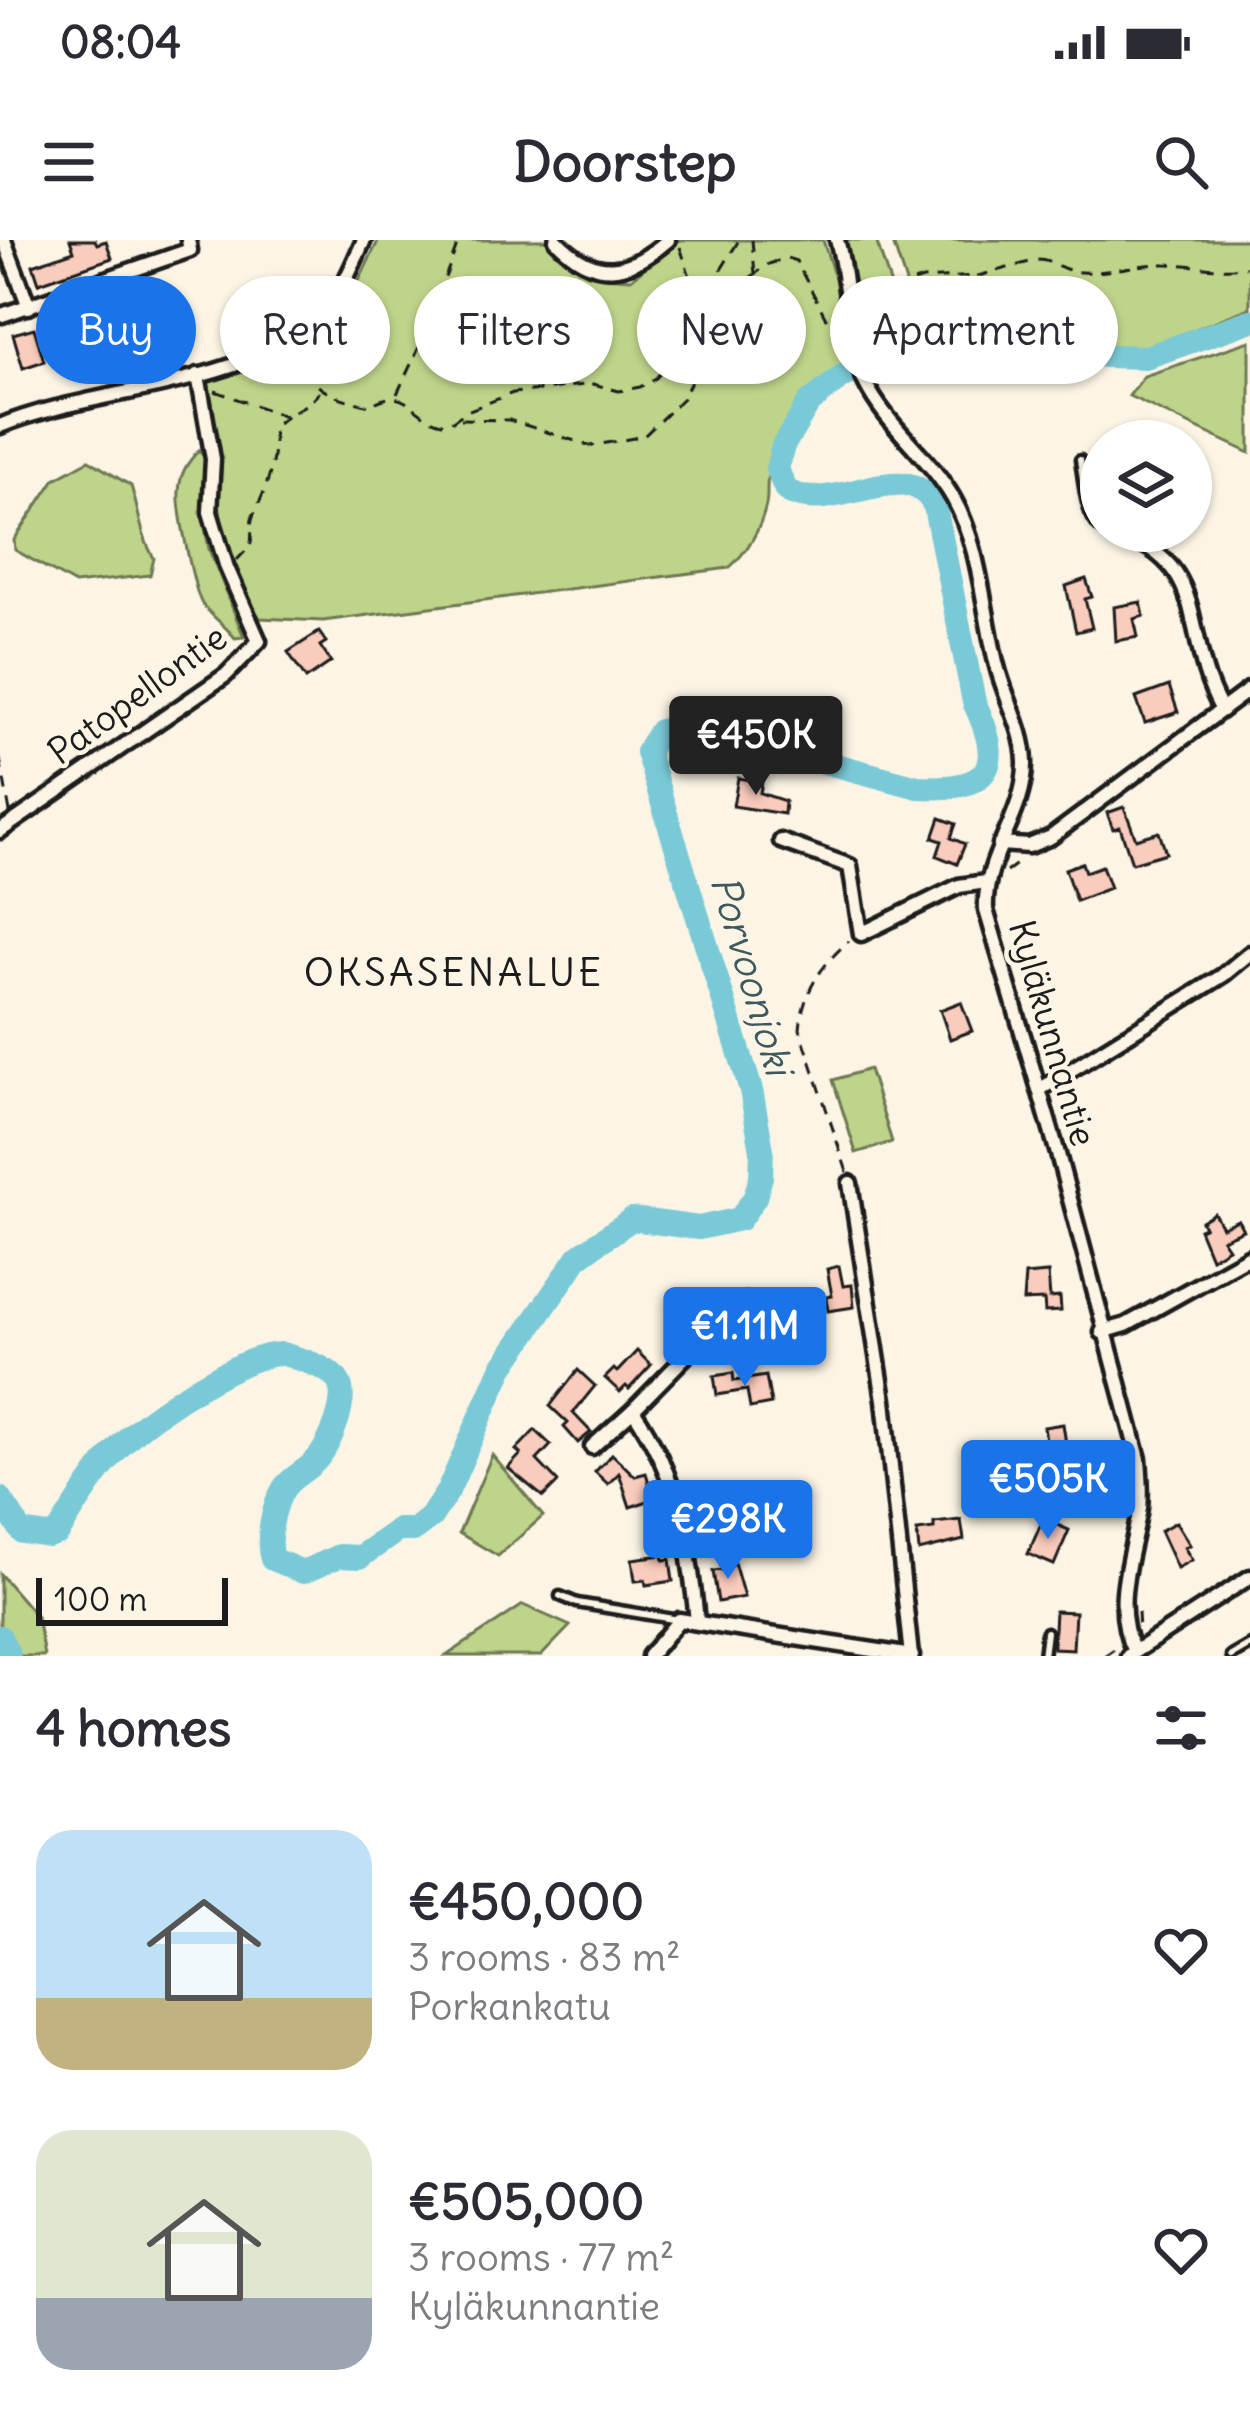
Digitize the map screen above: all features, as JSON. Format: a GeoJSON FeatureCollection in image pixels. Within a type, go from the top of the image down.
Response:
{"type":"FeatureCollection","features":[{"type":"Feature","properties":{"kind":"street"},"geometry":{"type":"LineString","coordinates":[[4,240],[29,307]]}},
{"type":"Feature","properties":{"kind":"street"},"geometry":{"type":"LineString","coordinates":[[2,315],[190,250],[188,240]]}},
{"type":"Feature","properties":{"kind":"street"},"geometry":{"type":"LineString","coordinates":[[346,276],[364,240]]}},
{"type":"Feature","properties":{"kind":"street"},"geometry":{"type":"LineString","coordinates":[[556,240],[588,266],[611,270],[630,266],[673,240]]}},
{"type":"Feature","properties":{"kind":"street","name":"Kyläkunnantie"},"geometry":{"type":"LineString","coordinates":[[837,240],[845,276]]}},
{"type":"Feature","properties":{"kind":"street"},"geometry":{"type":"LineString","coordinates":[[0,426],[91,397],[220,371]]}},
{"type":"Feature","properties":{"kind":"street","name":"Patopellontie"},"geometry":{"type":"LineString","coordinates":[[0,831],[226,675],[259,641],[227,568],[210,512],[213,459],[198,378]]}},
{"type":"Feature","properties":{"kind":"street","name":"Kyläkunnantie"},"geometry":{"type":"LineString","coordinates":[[865,384],[954,500],[966,529],[998,670],[1025,760],[1019,800],[986,882],[991,929],[1139,1459],[1140,1506],[1122,1589],[1131,1654]]}},
{"type":"Feature","properties":{"kind":"street"},"geometry":{"type":"LineString","coordinates":[[1157,552],[1170,562],[1186,596],[1213,694],[1222,710]]}},
{"type":"Feature","properties":{"kind":"street"},"geometry":{"type":"LineString","coordinates":[[1000,844],[1028,846],[1051,837],[1250,689]]}},
{"type":"Feature","properties":{"kind":"street"},"geometry":{"type":"LineString","coordinates":[[781,841],[850,866],[861,934],[959,886],[986,882]]}},
{"type":"Feature","properties":{"kind":"street"},"geometry":{"type":"LineString","coordinates":[[1039,1090],[1208,985],[1250,953]]}},
{"type":"Feature","properties":{"kind":"street"},"geometry":{"type":"LineString","coordinates":[[649,1656],[679,1620],[912,1656],[884,1400],[850,1184]]}},
{"type":"Feature","properties":{"kind":"street"},"geometry":{"type":"LineString","coordinates":[[1102,1332],[1126,1325],[1250,1256]]}},
{"type":"Feature","properties":{"kind":"street"},"geometry":{"type":"LineString","coordinates":[[592,1447],[685,1358]]}},
{"type":"Feature","properties":{"kind":"street"},"geometry":{"type":"LineString","coordinates":[[633,1410],[656,1443],[673,1483],[689,1544],[697,1621]]}},
{"type":"Feature","properties":{"kind":"street"},"geometry":{"type":"LineString","coordinates":[[1131,1654],[1250,1577]]}},
{"type":"Feature","properties":{"kind":"lane"},"geometry":{"type":"LineString","coordinates":[[560,1596],[679,1620]]}},
{"type":"Feature","properties":{"kind":"lane"},"geometry":{"type":"LineString","coordinates":[[1043,1656],[1046,1632]]}},
{"type":"Feature","properties":{"kind":"lane"},"geometry":{"type":"LineString","coordinates":[[1231,1656],[1250,1646]]}},
{"type":"Feature","properties":{"kind":"path"},"geometry":{"type":"LineString","coordinates":[[396,396],[459,240]]}},
{"type":"Feature","properties":{"kind":"path"},"geometry":{"type":"LineString","coordinates":[[673,240],[687,276]]}},
{"type":"Feature","properties":{"kind":"path"},"geometry":{"type":"LineString","coordinates":[[718,276],[739,240]]}},
{"type":"Feature","properties":{"kind":"path"},"geometry":{"type":"LineString","coordinates":[[752,240],[755,276]]}},
{"type":"Feature","properties":{"kind":"path"},"geometry":{"type":"LineString","coordinates":[[755,276],[769,263],[794,259],[803,276]]}},
{"type":"Feature","properties":{"kind":"path"},"geometry":{"type":"LineString","coordinates":[[973,276],[1037,260],[1086,273],[1165,263],[1222,271],[1250,266]]}},
{"type":"Feature","properties":{"kind":"path"},"geometry":{"type":"LineString","coordinates":[[806,281],[830,320]]}},
{"type":"Feature","properties":{"kind":"path"},"geometry":{"type":"LineString","coordinates":[[198,378],[224,397],[286,416]]}},
{"type":"Feature","properties":{"kind":"path"},"geometry":{"type":"LineString","coordinates":[[314,384],[320,391],[368,406],[396,396],[436,423],[448,424],[512,393],[593,385],[619,391],[645,384]]}},
{"type":"Feature","properties":{"kind":"path"},"geometry":{"type":"LineString","coordinates":[[459,419],[509,420],[591,446],[644,436],[683,398],[690,384]]}},
{"type":"Feature","properties":{"kind":"path"},"geometry":{"type":"LineString","coordinates":[[227,568],[254,536],[251,522],[272,469],[273,429],[320,391]]}},
{"type":"Feature","properties":{"kind":"path"},"geometry":{"type":"LineString","coordinates":[[0,759],[12,819]]}},
{"type":"Feature","properties":{"kind":"path"},"geometry":{"type":"LineString","coordinates":[[850,1184],[800,1029],[802,1007],[822,967],[861,934]]}},
{"type":"Feature","properties":{"kind":"green space"},"geometry":{"type":"Polygon","coordinates":[[[379,240],[548,240],[584,271],[604,276],[414,276],[414,384],[613,384],[613,277],[631,279],[678,240],[823,240],[834,276],[830,276],[830,376],[785,426],[772,459],[761,523],[729,568],[323,621],[260,618],[229,570],[205,382],[220,378],[220,384],[390,384],[390,276],[361,276],[379,240]]]}},
{"type":"Feature","properties":{"kind":"green space"},"geometry":{"type":"Polygon","coordinates":[[[843,240],[876,240],[888,276],[853,276],[843,240]]]}},
{"type":"Feature","properties":{"kind":"green space"},"geometry":{"type":"Polygon","coordinates":[[[892,240],[1250,240],[1250,308],[1141,350],[1118,347],[1118,276],[904,276],[892,240]]]}},
{"type":"Feature","properties":{"kind":"green space"},"geometry":{"type":"Polygon","coordinates":[[[1250,341],[1250,453],[1212,435],[1212,420],[1180,420],[1129,396],[1144,376],[1250,341]]]}},
{"type":"Feature","properties":{"kind":"green space"},"geometry":{"type":"Polygon","coordinates":[[[199,450],[205,458],[202,511],[209,549],[244,637],[235,638],[202,604],[191,567],[179,492],[185,469],[199,450]]]}},
{"type":"Feature","properties":{"kind":"green space"},"geometry":{"type":"Polygon","coordinates":[[[89,460],[131,486],[154,558],[150,575],[75,584],[15,550],[14,540],[55,479],[89,460]]]}},
{"type":"Feature","properties":{"kind":"green space"},"geometry":{"type":"Polygon","coordinates":[[[869,1069],[892,1142],[856,1153],[833,1080],[869,1069]]]}},
{"type":"Feature","properties":{"kind":"green space"},"geometry":{"type":"Polygon","coordinates":[[[492,1455],[543,1516],[498,1556],[459,1533],[492,1455]]]}},
{"type":"Feature","properties":{"kind":"green space"},"geometry":{"type":"Polygon","coordinates":[[[0,1574],[37,1617],[44,1656],[0,1656],[0,1574]]]}},
{"type":"Feature","properties":{"kind":"green space"},"geometry":{"type":"Polygon","coordinates":[[[523,1605],[570,1626],[541,1656],[446,1656],[523,1605]]]}},
{"type":"Feature","properties":{"kind":"building"},"geometry":{"type":"Polygon","coordinates":[[[70,240],[106,241],[112,258],[59,276],[37,276],[33,265],[74,251],[70,240]]]}},
{"type":"Feature","properties":{"kind":"building"},"geometry":{"type":"Polygon","coordinates":[[[34,328],[36,364],[23,368],[13,334],[34,328]]]}},
{"type":"Feature","properties":{"kind":"building"},"geometry":{"type":"Polygon","coordinates":[[[1086,579],[1092,597],[1085,599],[1092,628],[1076,632],[1066,586],[1086,579]]]}},
{"type":"Feature","properties":{"kind":"building"},"geometry":{"type":"Polygon","coordinates":[[[1141,602],[1144,616],[1134,619],[1138,637],[1116,641],[1114,607],[1141,602]]]}},
{"type":"Feature","properties":{"kind":"building"},"geometry":{"type":"Polygon","coordinates":[[[319,632],[326,642],[320,646],[331,662],[306,679],[288,652],[319,632]]]}},
{"type":"Feature","properties":{"kind":"building"},"geometry":{"type":"Polygon","coordinates":[[[1169,686],[1178,712],[1145,723],[1136,698],[1169,686]]]}},
{"type":"Feature","properties":{"kind":"building"},"geometry":{"type":"Polygon","coordinates":[[[738,778],[762,782],[760,793],[785,801],[784,814],[733,806],[738,778]]]}},
{"type":"Feature","properties":{"kind":"building"},"geometry":{"type":"Polygon","coordinates":[[[1124,807],[1136,839],[1159,832],[1166,853],[1132,863],[1120,827],[1113,829],[1107,813],[1124,807]]]}},
{"type":"Feature","properties":{"kind":"building"},"geometry":{"type":"Polygon","coordinates":[[[940,818],[956,824],[951,838],[965,844],[957,864],[937,856],[942,841],[933,838],[940,818]]]}},
{"type":"Feature","properties":{"kind":"building"},"geometry":{"type":"Polygon","coordinates":[[[1082,863],[1085,872],[1102,866],[1110,888],[1076,901],[1065,869],[1082,863]]]}},
{"type":"Feature","properties":{"kind":"building"},"geometry":{"type":"Polygon","coordinates":[[[961,1002],[972,1031],[950,1039],[940,1010],[961,1002]]]}},
{"type":"Feature","properties":{"kind":"building"},"geometry":{"type":"Polygon","coordinates":[[[1214,1213],[1222,1227],[1238,1220],[1243,1230],[1222,1239],[1228,1248],[1211,1258],[1199,1229],[1204,1227],[1201,1221],[1214,1213]]]}},
{"type":"Feature","properties":{"kind":"building"},"geometry":{"type":"Polygon","coordinates":[[[839,1266],[843,1286],[852,1285],[854,1307],[828,1311],[826,1297],[832,1296],[827,1269],[839,1266]]]}},
{"type":"Feature","properties":{"kind":"building"},"geometry":{"type":"Polygon","coordinates":[[[1048,1273],[1050,1298],[1060,1297],[1061,1311],[1045,1312],[1044,1300],[1023,1301],[1025,1275],[1048,1273]]]}},
{"type":"Feature","properties":{"kind":"building"},"geometry":{"type":"Polygon","coordinates":[[[746,1292],[751,1346],[730,1350],[724,1321],[684,1326],[681,1301],[746,1292]]]}},
{"type":"Feature","properties":{"kind":"building"},"geometry":{"type":"Polygon","coordinates":[[[637,1351],[651,1365],[629,1389],[626,1386],[620,1392],[605,1378],[637,1351]]]}},
{"type":"Feature","properties":{"kind":"building"},"geometry":{"type":"Polygon","coordinates":[[[578,1370],[595,1386],[573,1413],[591,1432],[578,1443],[564,1427],[568,1423],[550,1406],[578,1370]]]}},
{"type":"Feature","properties":{"kind":"building"},"geometry":{"type":"Polygon","coordinates":[[[733,1373],[734,1381],[766,1376],[771,1404],[750,1408],[747,1390],[717,1395],[714,1376],[733,1373]]]}},
{"type":"Feature","properties":{"kind":"building"},"geometry":{"type":"Polygon","coordinates":[[[1063,1424],[1069,1464],[1050,1467],[1044,1427],[1063,1424]]]}},
{"type":"Feature","properties":{"kind":"building"},"geometry":{"type":"Polygon","coordinates":[[[535,1430],[551,1445],[537,1460],[558,1482],[543,1497],[508,1468],[521,1454],[516,1450],[535,1430]]]}},
{"type":"Feature","properties":{"kind":"building"},"geometry":{"type":"Polygon","coordinates":[[[612,1454],[635,1476],[646,1473],[654,1499],[630,1507],[619,1473],[608,1484],[595,1472],[612,1454]]]}},
{"type":"Feature","properties":{"kind":"building"},"geometry":{"type":"Polygon","coordinates":[[[1043,1519],[1069,1530],[1054,1565],[1028,1554],[1043,1519]]]}},
{"type":"Feature","properties":{"kind":"building"},"geometry":{"type":"Polygon","coordinates":[[[961,1520],[964,1540],[919,1551],[917,1531],[934,1529],[934,1523],[961,1520]]]}},
{"type":"Feature","properties":{"kind":"building"},"geometry":{"type":"Polygon","coordinates":[[[1176,1522],[1190,1545],[1184,1547],[1192,1560],[1177,1568],[1160,1531],[1176,1522]]]}},
{"type":"Feature","properties":{"kind":"building"},"geometry":{"type":"Polygon","coordinates":[[[663,1555],[664,1560],[670,1559],[673,1581],[646,1585],[645,1580],[635,1581],[632,1559],[663,1555]]]}},
{"type":"Feature","properties":{"kind":"building"},"geometry":{"type":"Polygon","coordinates":[[[733,1559],[744,1597],[718,1602],[713,1571],[722,1570],[720,1561],[733,1559]]]}},
{"type":"Feature","properties":{"kind":"building"},"geometry":{"type":"Polygon","coordinates":[[[1055,1611],[1075,1612],[1073,1649],[1053,1648],[1055,1611]]]}},
{"type":"Feature","properties":{"kind":"waterway","name":"Porvoonjoki"},"geometry":{"type":"LineString","coordinates":[[0,1498],[22,1532],[58,1533],[100,1471],[142,1426],[224,1373],[282,1354],[331,1373],[342,1398],[323,1451],[280,1495],[270,1533],[272,1559],[303,1572],[339,1556],[360,1557],[398,1530],[414,1530],[430,1518],[448,1491],[502,1368],[579,1256],[632,1219],[699,1228],[740,1219],[761,1177],[762,1150],[751,1090],[647,752],[660,731],[704,730],[918,787],[962,785],[976,779],[989,759],[935,507],[923,491],[907,484],[825,497],[786,490],[777,469],[783,446],[809,403],[843,376],[898,355],[965,338],[1146,357],[1250,321]]}},
{"type":"Feature","properties":{"kind":"waterway","name":"Porvoonjoki"},"geometry":{"type":"LineString","coordinates":[[0,1637],[9,1656]]}},
{"type":"Feature","properties":{"kind":"district","name":"OKSASENALUE"},"geometry":{"type":"Point","coordinates":[454,972]}}]}
